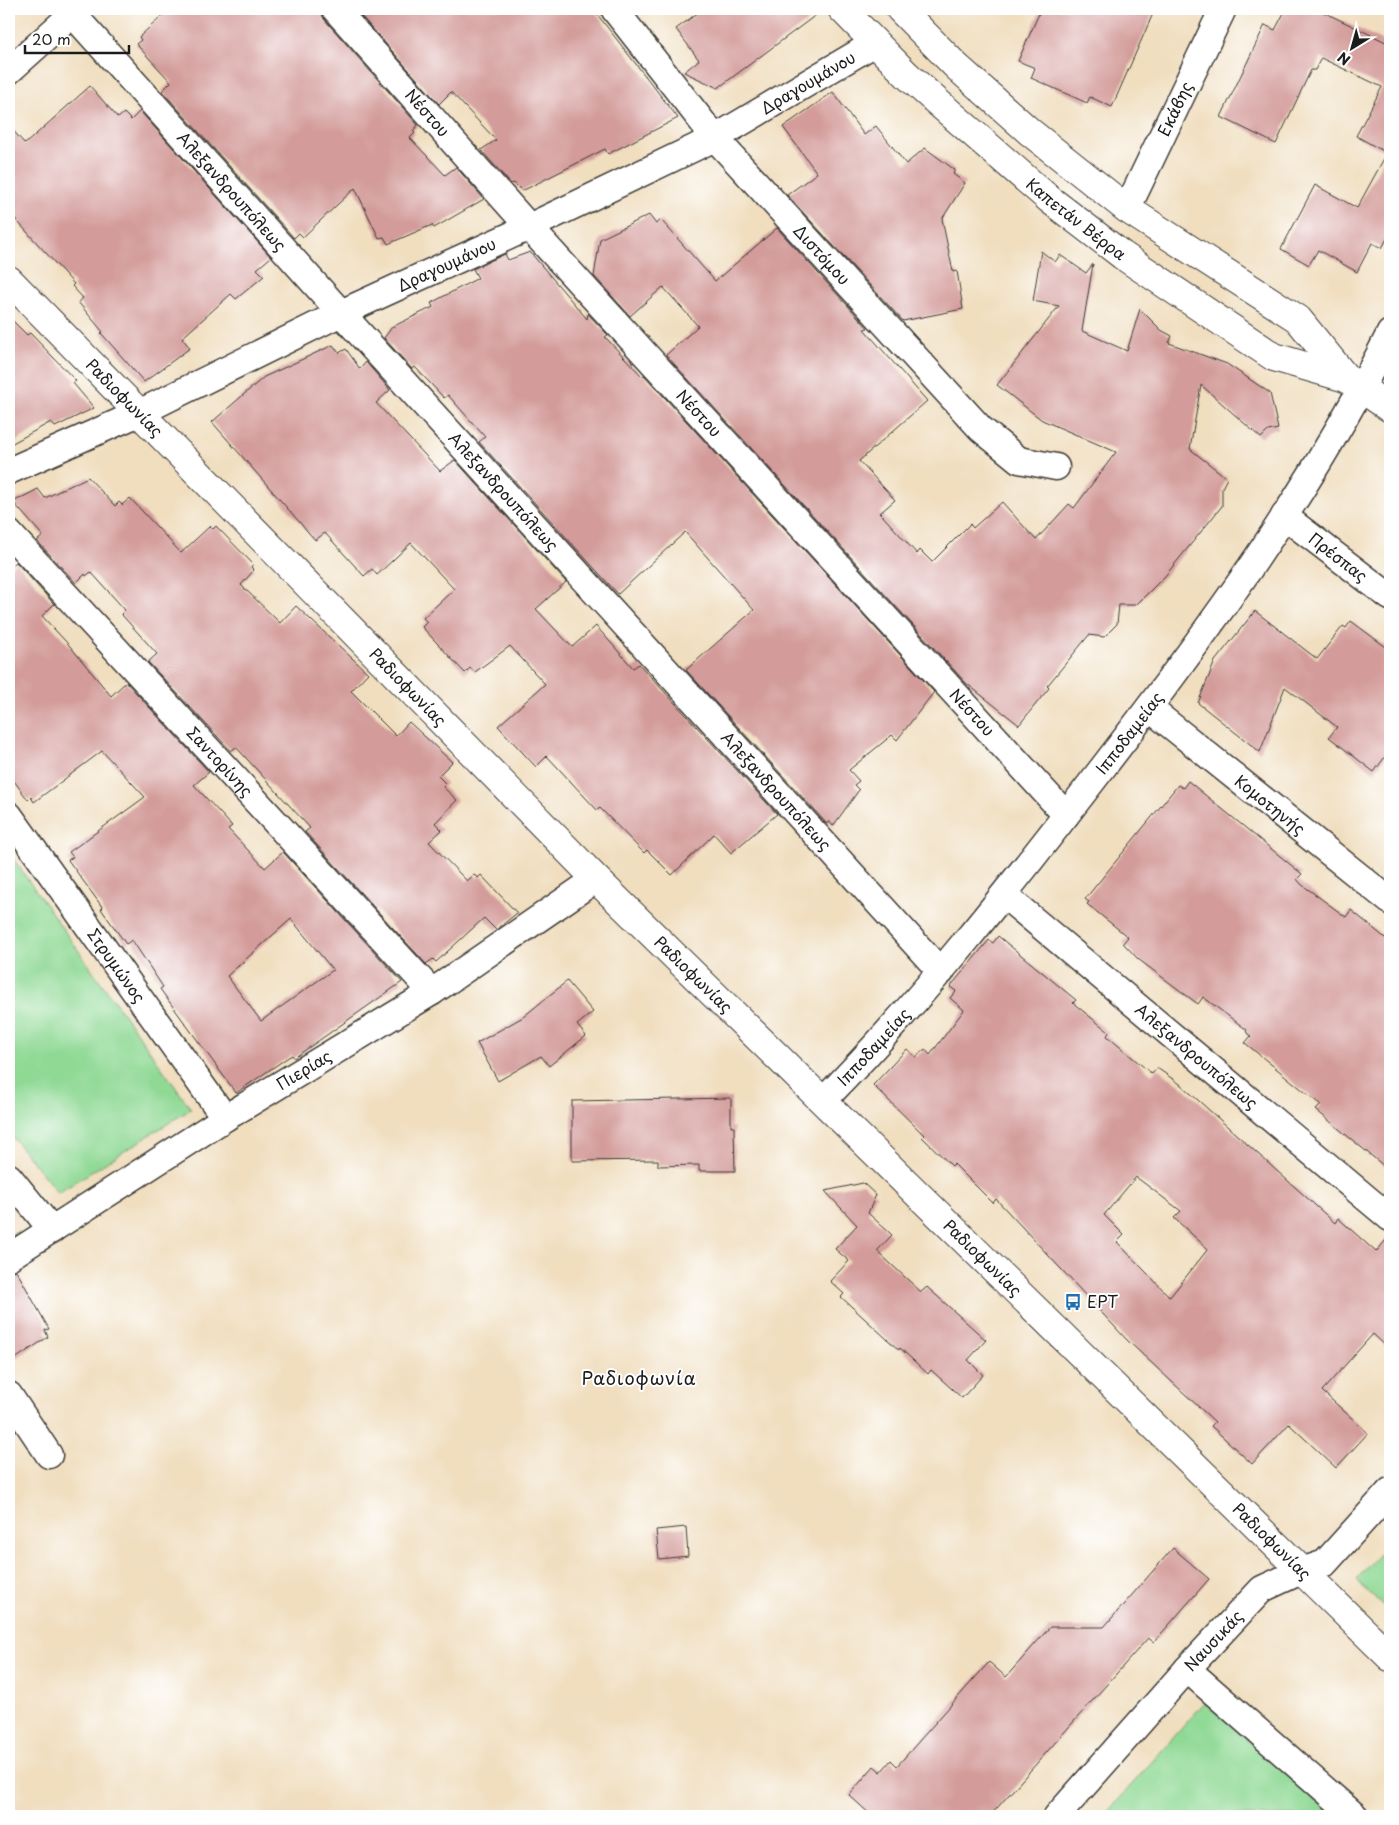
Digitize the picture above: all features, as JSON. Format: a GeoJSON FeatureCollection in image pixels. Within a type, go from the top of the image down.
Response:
{"type":"FeatureCollection","features":[{"type":"Feature","properties":{"kind":"street","name":"Νέστου"},"geometry":{"type":"LineString","coordinates":[[334,9],[529,228],[1066,815]]}},
{"type":"Feature","properties":{"kind":"street","name":"Διστόμου"},"geometry":{"type":"LineString","coordinates":[[614,9],[715,138],[980,429],[1019,460],[1056,467]]}},
{"type":"Feature","properties":{"kind":"street","name":"Καπετάν Βέρρα"},"geometry":{"type":"LineString","coordinates":[[842,9],[907,75],[1042,193],[1122,255],[1274,357],[1353,383]]}},
{"type":"Feature","properties":{"kind":"street"},"geometry":{"type":"LineString","coordinates":[[900,9],[956,66],[1022,125],[1127,209],[1298,319],[1353,383],[1390,408]]}},
{"type":"Feature","properties":{"kind":"street","name":"Εκάβης"},"geometry":{"type":"LineString","coordinates":[[1127,209],[1223,9]]}},
{"type":"Feature","properties":{"kind":"street"},"geometry":{"type":"LineString","coordinates":[[9,71],[73,10]]}},
{"type":"Feature","properties":{"kind":"street","name":"Αλεξανδρουπόλεως"},"geometry":{"type":"LineString","coordinates":[[73,10],[341,313],[941,972]]}},
{"type":"Feature","properties":{"kind":"street","name":"Δραγουμάνου"},"geometry":{"type":"LineString","coordinates":[[9,471],[138,413],[341,313],[529,228],[715,138],[875,43]]}},
{"type":"Feature","properties":{"kind":"street","name":"Ραδιοφωνίας"},"geometry":{"type":"LineString","coordinates":[[9,280],[596,879],[1390,1657]]}},
{"type":"Feature","properties":{"kind":"street","name":"Ιπποδαμείας"},"geometry":{"type":"LineString","coordinates":[[823,1102],[941,972],[1004,895],[1149,708],[1237,589],[1340,426],[1353,383],[1390,333]]}},
{"type":"Feature","properties":{"kind":"street","name":"Πρέσπας"},"geometry":{"type":"LineString","coordinates":[[1284,516],[1390,597]]}},
{"type":"Feature","properties":{"kind":"street","name":"Σαντορίνης"},"geometry":{"type":"LineString","coordinates":[[9,533],[432,992]]}},
{"type":"Feature","properties":{"kind":"street","name":"Κομοτηνής"},"geometry":{"type":"LineString","coordinates":[[1149,708],[1390,901]]}},
{"type":"Feature","properties":{"kind":"street","name":"Στρυμώνος"},"geometry":{"type":"LineString","coordinates":[[9,815],[225,1118]]}},
{"type":"Feature","properties":{"kind":"street","name":"Πιερίας"},"geometry":{"type":"LineString","coordinates":[[9,1257],[225,1118],[432,992],[596,879]]}},
{"type":"Feature","properties":{"kind":"street","name":"Αλεξανδρουπόλεως"},"geometry":{"type":"LineString","coordinates":[[1004,895],[1390,1218]]}},
{"type":"Feature","properties":{"kind":"street"},"geometry":{"type":"LineString","coordinates":[[9,1177],[52,1230]]}},
{"type":"Feature","properties":{"kind":"street"},"geometry":{"type":"LineString","coordinates":[[9,1395],[49,1455]]}},
{"type":"Feature","properties":{"kind":"street","name":"Ναυσικάς"},"geometry":{"type":"LineString","coordinates":[[1057,1816],[1187,1669],[1262,1589],[1325,1562],[1390,1491]]}},
{"type":"Feature","properties":{"kind":"street"},"geometry":{"type":"LineString","coordinates":[[1187,1669],[1355,1816]]}},
{"type":"Feature","properties":{"kind":"green space"},"geometry":{"type":"Polygon","coordinates":[[[9,853],[191,1109],[58,1193],[9,1133],[9,853]]]}},
{"type":"Feature","properties":{"kind":"green space"},"geometry":{"type":"Polygon","coordinates":[[[1390,1542],[1390,1612],[1356,1580],[1390,1542]]]}},
{"type":"Feature","properties":{"kind":"green space"},"geometry":{"type":"Polygon","coordinates":[[[1205,1702],[1334,1816],[1104,1816],[1205,1702]]]}},
{"type":"Feature","properties":{"kind":"building"},"geometry":{"type":"Polygon","coordinates":[[[170,9],[320,9],[324,19],[418,125],[413,131],[415,133],[410,138],[445,175],[456,167],[484,199],[434,228],[432,225],[388,244],[384,237],[379,238],[355,188],[303,237],[299,233],[294,238],[162,91],[171,82],[136,44],[141,40],[139,37],[170,9]]]}},
{"type":"Feature","properties":{"kind":"building"},"geometry":{"type":"Polygon","coordinates":[[[355,9],[593,9],[678,118],[608,154],[605,149],[522,191],[514,183],[511,184],[481,150],[496,140],[451,92],[439,104],[355,9]]]}},
{"type":"Feature","properties":{"kind":"building"},"geometry":{"type":"Polygon","coordinates":[[[703,9],[824,9],[718,88],[684,72],[699,60],[676,29],[703,9]]]}},
{"type":"Feature","properties":{"kind":"building"},"geometry":{"type":"Polygon","coordinates":[[[1041,9],[1155,9],[1112,107],[1090,97],[1087,103],[1031,78],[1035,68],[1018,61],[1041,9]]]}},
{"type":"Feature","properties":{"kind":"building"},"geometry":{"type":"Polygon","coordinates":[[[1286,9],[1317,9],[1390,44],[1390,233],[1382,248],[1372,243],[1357,272],[1318,250],[1309,265],[1281,249],[1315,185],[1357,208],[1387,153],[1356,136],[1382,87],[1321,58],[1315,70],[1311,70],[1276,144],[1221,117],[1265,25],[1275,30],[1286,9]]]}},
{"type":"Feature","properties":{"kind":"building"},"geometry":{"type":"Polygon","coordinates":[[[90,86],[118,118],[124,113],[131,120],[140,111],[271,257],[257,269],[264,276],[236,299],[231,294],[182,338],[190,348],[144,382],[101,333],[103,332],[78,302],[83,298],[72,286],[74,284],[9,212],[9,126],[25,144],[90,86]]]}},
{"type":"Feature","properties":{"kind":"building"},"geometry":{"type":"Polygon","coordinates":[[[833,92],[864,135],[876,126],[906,164],[925,148],[955,170],[953,174],[965,183],[942,219],[953,272],[957,271],[963,309],[903,321],[787,195],[817,173],[783,127],[833,92]]]}},
{"type":"Feature","properties":{"kind":"building"},"geometry":{"type":"Polygon","coordinates":[[[649,215],[656,224],[661,220],[715,281],[777,228],[868,328],[864,329],[927,401],[859,461],[895,500],[880,513],[917,554],[920,550],[932,562],[970,524],[973,528],[1002,502],[1036,540],[1069,504],[1074,508],[1116,452],[1042,420],[997,385],[1059,306],[1033,301],[1041,251],[1055,262],[1060,255],[1086,273],[1093,264],[1082,331],[1127,351],[1140,309],[1161,330],[1172,336],[1169,343],[1227,364],[1270,393],[1278,429],[1268,431],[1261,438],[1201,385],[1190,449],[1227,478],[1222,488],[1222,506],[1165,576],[1136,605],[1119,605],[1117,624],[1104,637],[1089,635],[1047,686],[1049,688],[1019,725],[966,683],[666,355],[698,326],[663,287],[630,316],[594,276],[600,239],[649,215]]]}},
{"type":"Feature","properties":{"kind":"building"},"geometry":{"type":"Polygon","coordinates":[[[530,252],[587,319],[588,314],[608,335],[605,337],[642,376],[644,375],[934,692],[897,740],[892,735],[849,770],[859,781],[854,785],[859,790],[833,826],[829,821],[827,824],[686,670],[754,610],[685,532],[618,594],[479,442],[485,437],[448,395],[444,398],[415,367],[412,369],[384,338],[392,327],[433,307],[431,303],[478,278],[473,269],[505,254],[508,260],[530,252]]]}},
{"type":"Feature","properties":{"kind":"building"},"geometry":{"type":"Polygon","coordinates":[[[9,317],[27,335],[30,333],[76,381],[73,383],[94,408],[55,427],[51,422],[9,445],[9,317]]]}},
{"type":"Feature","properties":{"kind":"building"},"geometry":{"type":"Polygon","coordinates":[[[333,345],[339,353],[346,349],[360,369],[366,362],[390,390],[376,403],[440,471],[455,460],[566,582],[536,609],[572,647],[596,626],[633,668],[639,664],[777,814],[731,853],[714,834],[672,875],[647,850],[644,853],[600,808],[597,810],[547,756],[536,767],[498,726],[545,684],[510,646],[475,672],[470,668],[465,673],[422,627],[427,622],[423,618],[454,589],[411,543],[377,575],[372,569],[364,576],[325,533],[315,540],[212,422],[264,377],[333,345]]]}},
{"type":"Feature","properties":{"kind":"building"},"geometry":{"type":"Polygon","coordinates":[[[88,477],[115,506],[119,502],[122,505],[130,498],[181,553],[210,526],[213,529],[216,526],[253,564],[251,567],[254,570],[241,585],[280,623],[296,606],[368,673],[351,691],[396,736],[409,722],[452,762],[438,776],[446,784],[443,787],[457,800],[435,823],[442,830],[429,842],[467,881],[474,875],[478,878],[481,875],[517,913],[496,930],[484,918],[436,962],[433,959],[426,964],[305,832],[310,828],[236,747],[231,751],[148,662],[157,654],[121,614],[125,610],[91,572],[86,576],[85,574],[76,583],[37,541],[43,536],[13,502],[38,489],[45,498],[88,477]]]}},
{"type":"Feature","properties":{"kind":"building"},"geometry":{"type":"Polygon","coordinates":[[[16,562],[54,604],[42,616],[69,645],[111,696],[126,682],[209,772],[194,785],[232,826],[228,829],[265,868],[283,852],[402,982],[294,1058],[292,1055],[287,1058],[236,1093],[160,989],[163,987],[132,940],[126,944],[101,909],[103,908],[68,860],[73,857],[69,852],[145,797],[102,751],[34,802],[31,797],[28,800],[9,774],[9,569],[16,562]],[[291,919],[227,976],[261,1021],[333,970],[291,919]]]}},
{"type":"Feature","properties":{"kind":"building"},"geometry":{"type":"Polygon","coordinates":[[[1255,611],[1317,659],[1343,626],[1346,628],[1351,621],[1390,650],[1384,657],[1390,662],[1390,750],[1374,772],[1329,737],[1337,727],[1285,687],[1260,752],[1198,703],[1215,661],[1255,611]]]}},
{"type":"Feature","properties":{"kind":"building"},"geometry":{"type":"Polygon","coordinates":[[[1188,781],[1302,874],[1297,879],[1301,884],[1346,917],[1351,910],[1390,942],[1390,1171],[1316,1110],[1321,1105],[1245,1043],[1251,1036],[1246,1032],[1247,1030],[1203,997],[1198,1004],[1138,959],[1123,943],[1128,937],[1087,904],[1089,902],[1085,899],[1178,785],[1183,788],[1188,781]]]}},
{"type":"Feature","properties":{"kind":"building"},"geometry":{"type":"Polygon","coordinates":[[[998,936],[1076,1000],[1073,1003],[1109,1032],[1107,1036],[1152,1074],[1157,1068],[1180,1084],[1335,1223],[1338,1218],[1376,1252],[1390,1235],[1390,1350],[1373,1334],[1322,1391],[1368,1433],[1336,1468],[1289,1424],[1252,1464],[1211,1426],[1215,1422],[1127,1340],[996,1199],[993,1203],[954,1164],[952,1166],[922,1137],[924,1135],[873,1085],[907,1049],[916,1057],[925,1049],[930,1055],[964,1010],[950,998],[956,991],[950,987],[989,940],[993,943],[998,936]],[[1136,1177],[1104,1215],[1124,1235],[1117,1242],[1170,1297],[1208,1249],[1174,1218],[1181,1211],[1136,1177]]]}},
{"type":"Feature","properties":{"kind":"building"},"geometry":{"type":"Polygon","coordinates":[[[567,981],[593,1012],[577,1025],[586,1036],[549,1066],[541,1056],[498,1081],[477,1043],[523,1017],[567,981]]]}},
{"type":"Feature","properties":{"kind":"building"},"geometry":{"type":"Polygon","coordinates":[[[731,1098],[731,1127],[734,1127],[735,1171],[699,1171],[699,1165],[658,1166],[658,1160],[572,1161],[572,1101],[731,1098]]]}},
{"type":"Feature","properties":{"kind":"building"},"geometry":{"type":"Polygon","coordinates":[[[863,1183],[876,1195],[868,1213],[892,1235],[877,1251],[921,1292],[927,1287],[986,1340],[968,1360],[983,1375],[962,1398],[931,1370],[928,1374],[900,1348],[899,1350],[841,1297],[844,1294],[830,1281],[849,1261],[835,1249],[857,1225],[825,1191],[863,1183]]]}},
{"type":"Feature","properties":{"kind":"building"},"geometry":{"type":"Polygon","coordinates":[[[16,1270],[49,1329],[45,1330],[48,1337],[9,1363],[9,1272],[16,1270]]]}},
{"type":"Feature","properties":{"kind":"building"},"geometry":{"type":"Polygon","coordinates":[[[686,1527],[688,1556],[659,1559],[656,1530],[686,1527]]]}},
{"type":"Feature","properties":{"kind":"building"},"geometry":{"type":"Polygon","coordinates":[[[1173,1548],[1209,1579],[1154,1642],[1148,1638],[990,1816],[872,1816],[849,1795],[874,1766],[881,1772],[891,1760],[897,1766],[989,1662],[1006,1677],[1050,1627],[1104,1627],[1173,1548]]]}},
{"type":"Feature","properties":{"kind":"place","name":"ΕΡΤ"},"geometry":{"type":"Point","coordinates":[1073,1302]}},
{"type":"Feature","properties":{"kind":"district","name":"Ραδιοφωνία"},"geometry":{"type":"Point","coordinates":[639,1379]}}]}
